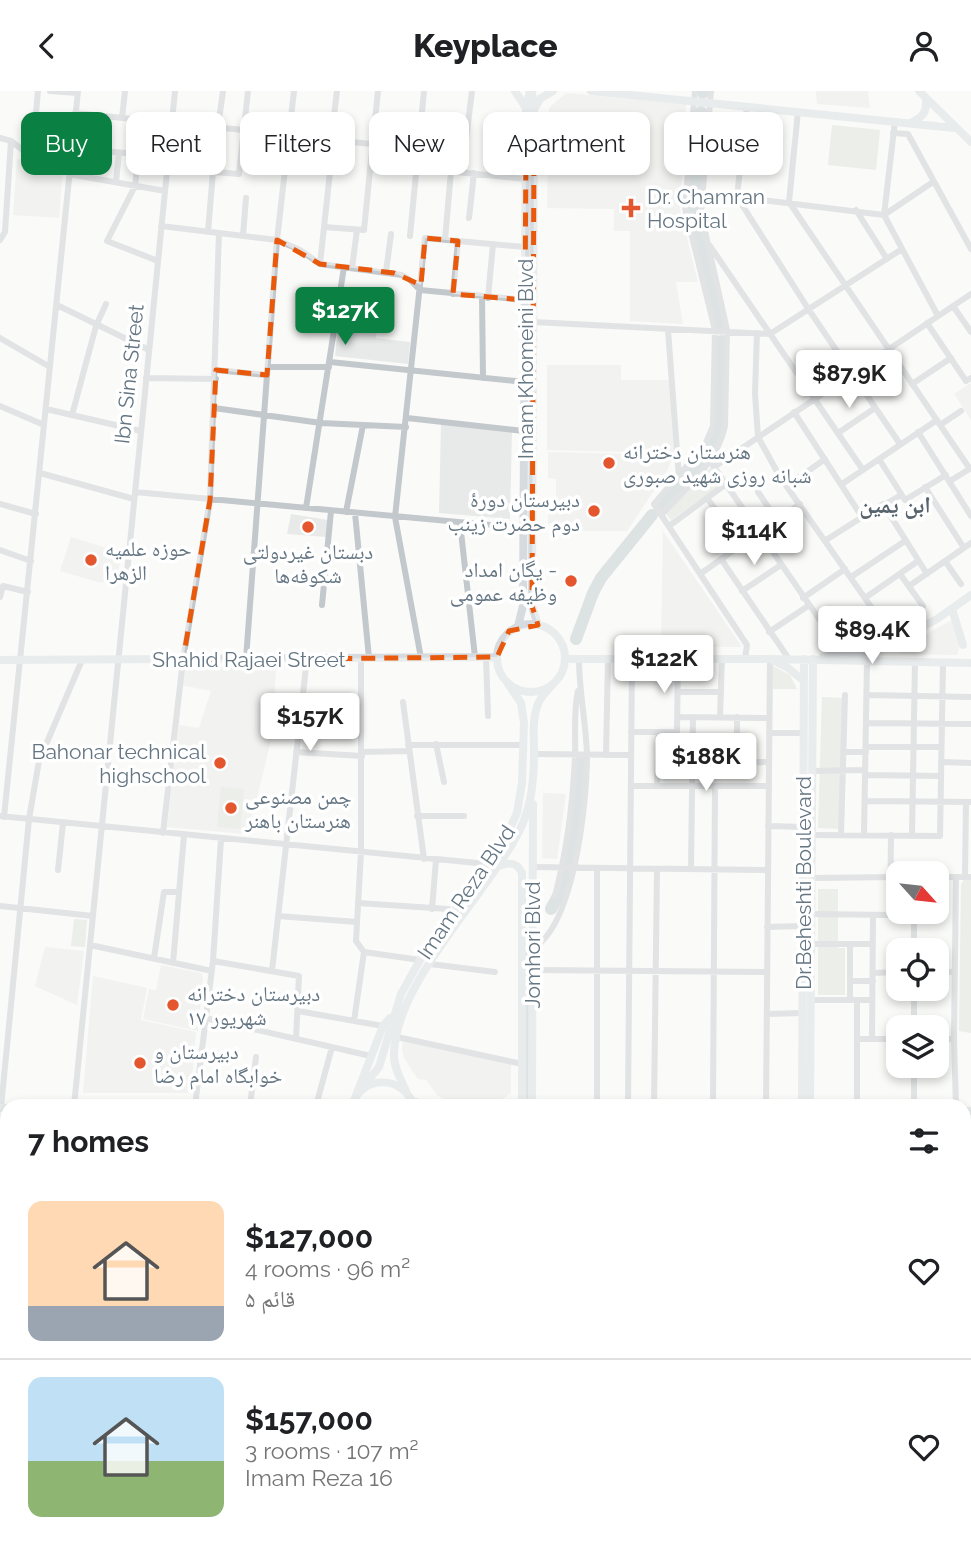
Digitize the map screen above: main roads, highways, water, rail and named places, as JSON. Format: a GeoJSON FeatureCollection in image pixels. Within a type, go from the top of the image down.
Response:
{"type":"FeatureCollection","features":[{"type":"Feature","properties":{"kind":"main road"},"geometry":{"type":"LineString","coordinates":[[514,91],[530,108],[553,91]]}},
{"type":"Feature","properties":{"kind":"main road","name":"Imam Khomeini Blvd"},"geometry":{"type":"LineString","coordinates":[[530,112],[531,91]]}},
{"type":"Feature","properties":{"kind":"main road"},"geometry":{"type":"LineString","coordinates":[[591,91],[954,128]]}},
{"type":"Feature","properties":{"kind":"main road"},"geometry":{"type":"LineString","coordinates":[[910,123],[922,116],[926,106],[922,94]]}},
{"type":"Feature","properties":{"kind":"main road"},"geometry":{"type":"LineString","coordinates":[[922,94],[971,142]]}},
{"type":"Feature","properties":{"kind":"main road","name":"Imam Khomeini Blvd"},"geometry":{"type":"LineString","coordinates":[[518,627],[523,606],[526,175]]}},
{"type":"Feature","properties":{"kind":"main road","name":"Imam Khomeini Blvd"},"geometry":{"type":"LineString","coordinates":[[530,175],[532,606],[538,625]]}},
{"type":"Feature","properties":{"kind":"main road"},"geometry":{"type":"LineString","coordinates":[[831,660],[890,646],[971,595]]}},
{"type":"Feature","properties":{"kind":"main road"},"geometry":{"type":"LineString","coordinates":[[952,609],[963,645],[971,651]]}},
{"type":"Feature","properties":{"kind":"main road"},"geometry":{"type":"LineString","coordinates":[[538,625],[549,629],[558,637],[565,659],[554,683],[545,689],[526,692],[508,684],[498,667],[497,657],[503,638],[518,627],[538,625]]}},
{"type":"Feature","properties":{"kind":"main road"},"geometry":{"type":"LineString","coordinates":[[808,659],[888,640],[895,641]]}},
{"type":"Feature","properties":{"kind":"main road"},"geometry":{"type":"LineString","coordinates":[[947,662],[957,658],[963,645]]}},
{"type":"Feature","properties":{"kind":"main road","name":"Shahid Rajaei Street"},"geometry":{"type":"LineString","coordinates":[[0,660],[497,657]]}},
{"type":"Feature","properties":{"kind":"main road"},"geometry":{"type":"LineString","coordinates":[[565,659],[808,659],[971,663]]}},
{"type":"Feature","properties":{"kind":"main road"},"geometry":{"type":"LineString","coordinates":[[770,659],[788,667],[804,681]]}},
{"type":"Feature","properties":{"kind":"main road","name":"Dr.Beheshti Boulevard"},"geometry":{"type":"LineString","coordinates":[[802,1099],[803,733],[808,693],[804,681],[808,659]]}},
{"type":"Feature","properties":{"kind":"main road","name":"Dr.Beheshti Boulevard"},"geometry":{"type":"LineString","coordinates":[[808,659],[812,771],[810,1099]]}},
{"type":"Feature","properties":{"kind":"main road","name":"Imam Reza Blvd"},"geometry":{"type":"LineString","coordinates":[[411,1099],[398,1073],[394,1056],[397,1037],[412,994],[524,823],[533,784],[536,711],[541,697],[554,683]]}},
{"type":"Feature","properties":{"kind":"main road","name":"Imam Reza Blvd"},"geometry":{"type":"LineString","coordinates":[[355,1099],[379,1067],[401,994],[420,960],[506,837],[517,813],[522,783],[523,711],[517,695],[508,684]]}},
{"type":"Feature","properties":{"kind":"main road","name":"Jomhori Blvd"},"geometry":{"type":"LineString","coordinates":[[532,1099],[533,784]]}},
{"type":"Feature","properties":{"kind":"main road","name":"Jomhori Blvd"},"geometry":{"type":"LineString","coordinates":[[496,867],[507,863],[514,864],[520,867],[522,873],[522,1099]]}},
{"type":"Feature","properties":{"kind":"main road"},"geometry":{"type":"LineString","coordinates":[[522,949],[532,949]]}},
{"type":"Feature","properties":{"kind":"main road"},"geometry":{"type":"LineString","coordinates":[[355,1099],[383,1026],[394,1013]]}},
{"type":"Feature","properties":{"kind":"main road"},"geometry":{"type":"LineString","coordinates":[[355,1099],[368,1085],[388,1082],[406,1091]]}},
{"type":"Feature","properties":{"kind":"waterway"},"geometry":{"type":"LineString","coordinates":[[696,175],[693,211],[720,326]]}},
{"type":"Feature","properties":{"kind":"waterway"},"geometry":{"type":"LineString","coordinates":[[663,504],[698,465],[714,439],[720,405],[721,341]]}},
{"type":"Feature","properties":{"kind":"waterway"},"geometry":{"type":"LineString","coordinates":[[576,639],[601,578],[652,515]]}},
{"type":"Feature","properties":{"kind":"waterway"},"geometry":{"type":"LineString","coordinates":[[569,861],[577,817],[582,758]]}},
{"type":"Feature","properties":{"kind":"waterway"},"geometry":{"type":"LineString","coordinates":[[551,909],[567,873]]}},
{"type":"Feature","properties":{"kind":"waterway"},"geometry":{"type":"LineString","coordinates":[[527,955],[528,1093]]}},
{"type":"Feature","properties":{"kind":"place","name":"Dr. Chamran Hospital"},"geometry":{"type":"Point","coordinates":[631,208]}},
{"type":"Feature","properties":{"kind":"place","name":"هنرستان دخترانه شبانه روزی شهید صبوری"},"geometry":{"type":"Point","coordinates":[609,463]}},
{"type":"Feature","properties":{"kind":"place","name":"دبیرستان دورهٔ دوم حضرت زینب"},"geometry":{"type":"Point","coordinates":[594,511]}},
{"type":"Feature","properties":{"kind":"place","name":"دبستان غیردولتی شکوفه‌ها"},"geometry":{"type":"Point","coordinates":[308,527]}},
{"type":"Feature","properties":{"kind":"place","name":"حوزه علمیه الزهرا"},"geometry":{"type":"Point","coordinates":[91,560]}},
{"type":"Feature","properties":{"kind":"place","name":"یگان امداد - وظیفه عمومی"},"geometry":{"type":"Point","coordinates":[571,581]}},
{"type":"Feature","properties":{"kind":"place","name":"Bahonar technical highschool"},"geometry":{"type":"Point","coordinates":[220,763]}},
{"type":"Feature","properties":{"kind":"place","name":"چمن مصنوعی هنرستان باهنر"},"geometry":{"type":"Point","coordinates":[231,808]}},
{"type":"Feature","properties":{"kind":"place","name":"دبیرستان دخترانه ۱۷ شهریور"},"geometry":{"type":"Point","coordinates":[173,1005]}},
{"type":"Feature","properties":{"kind":"place","name":"دبیرستان و خوابگاه امام رضا"},"geometry":{"type":"Point","coordinates":[140,1063]}},
{"type":"Feature","properties":{"kind":"district","name":"ابن یمین"},"geometry":{"type":"Point","coordinates":[895,504]}}]}
